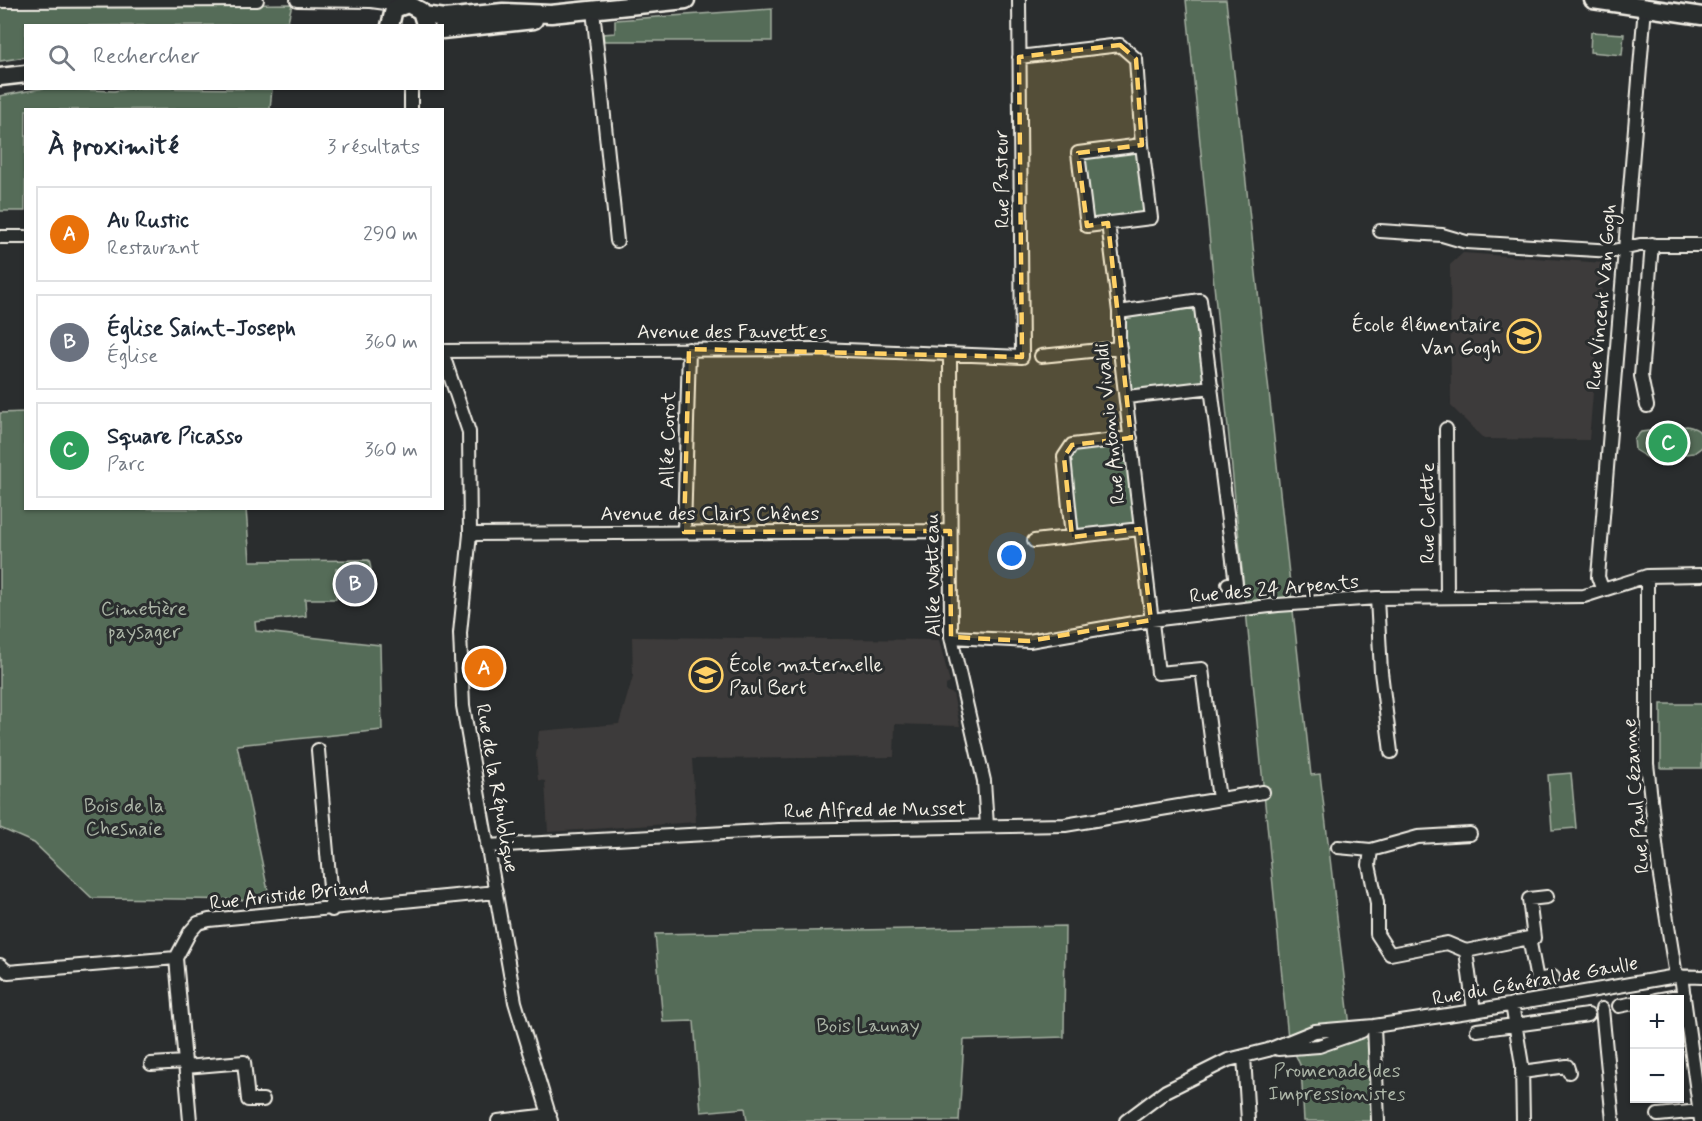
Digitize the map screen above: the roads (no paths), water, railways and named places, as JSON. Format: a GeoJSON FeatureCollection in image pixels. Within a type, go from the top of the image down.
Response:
{"type":"FeatureCollection","features":[{"type":"Feature","properties":{"kind":"main road"},"geometry":{"type":"LineString","coordinates":[[379,24],[408,12],[445,18],[503,12],[551,14],[686,0]]}},
{"type":"Feature","properties":{"kind":"main road"},"geometry":{"type":"LineString","coordinates":[[1593,0],[1702,16]]}},
{"type":"Feature","properties":{"kind":"main road"},"geometry":{"type":"LineString","coordinates":[[444,30],[518,23],[551,14]]}},
{"type":"Feature","properties":{"kind":"main road"},"geometry":{"type":"LineString","coordinates":[[0,77],[24,74]]}},
{"type":"Feature","properties":{"kind":"street"},"geometry":{"type":"LineString","coordinates":[[0,1],[257,0]]}},
{"type":"Feature","properties":{"kind":"street"},"geometry":{"type":"LineString","coordinates":[[297,0],[371,1],[408,12]]}},
{"type":"Feature","properties":{"kind":"street","name":"Rue Pasteur"},"geometry":{"type":"LineString","coordinates":[[1019,0],[1022,357]]}},
{"type":"Feature","properties":{"kind":"street","name":"Rue Vincent Van Gogh"},"geometry":{"type":"LineString","coordinates":[[1602,588],[1598,577],[1645,7]]}},
{"type":"Feature","properties":{"kind":"street"},"geometry":{"type":"LineString","coordinates":[[593,10],[617,241]]}},
{"type":"Feature","properties":{"kind":"street"},"geometry":{"type":"LineString","coordinates":[[1019,57],[1120,45],[1136,59],[1150,218],[1087,226],[1078,153],[1142,145]]}},
{"type":"Feature","properties":{"kind":"street"},"geometry":{"type":"LineString","coordinates":[[411,90],[411,108]]}},
{"type":"Feature","properties":{"kind":"street","name":"Rue Antonio Vivaldi"},"geometry":{"type":"LineString","coordinates":[[1108,223],[1140,529],[1158,674],[1202,669],[1219,799]]}},
{"type":"Feature","properties":{"kind":"street"},"geometry":{"type":"LineString","coordinates":[[1380,231],[1442,235],[1466,242],[1613,251],[1625,247],[1652,244],[1702,245]]}},
{"type":"Feature","properties":{"kind":"street"},"geometry":{"type":"LineString","coordinates":[[0,237],[24,237]]}},
{"type":"Feature","properties":{"kind":"street"},"geometry":{"type":"LineString","coordinates":[[1647,406],[1641,376],[1652,244]]}},
{"type":"Feature","properties":{"kind":"street"},"geometry":{"type":"LineString","coordinates":[[1119,312],[1200,300],[1236,584],[1228,585]]}},
{"type":"Feature","properties":{"kind":"street"},"geometry":{"type":"LineString","coordinates":[[1041,356],[1120,348]]}},
{"type":"Feature","properties":{"kind":"street","name":"Avenue des Fauvettes"},"geometry":{"type":"LineString","coordinates":[[444,352],[820,349],[1022,357]]}},
{"type":"Feature","properties":{"kind":"street","name":"Allée Corot"},"geometry":{"type":"LineString","coordinates":[[684,532],[689,350]]}},
{"type":"Feature","properties":{"kind":"street","name":"Allée Watteau"},"geometry":{"type":"LineString","coordinates":[[950,355],[951,637],[984,781],[987,826]]}},
{"type":"Feature","properties":{"kind":"street","name":"Rue de la République"},"geometry":{"type":"LineString","coordinates":[[444,358],[469,432],[470,534],[460,611],[463,706],[515,1002],[551,1118]]}},
{"type":"Feature","properties":{"kind":"street"},"geometry":{"type":"LineString","coordinates":[[1127,398],[1212,387]]}},
{"type":"Feature","properties":{"kind":"street","name":"Rue Colette"},"geometry":{"type":"LineString","coordinates":[[1446,429],[1447,597]]}},
{"type":"Feature","properties":{"kind":"street"},"geometry":{"type":"LineString","coordinates":[[1072,537],[1064,457],[1072,445],[1131,438]]}},
{"type":"Feature","properties":{"kind":"street"},"geometry":{"type":"LineString","coordinates":[[1034,541],[1140,529]]}},
{"type":"Feature","properties":{"kind":"street","name":"Avenue des Clairs Chênes"},"geometry":{"type":"LineString","coordinates":[[470,534],[950,531]]}},
{"type":"Feature","properties":{"kind":"street","name":"Rue des 24 Arpents"},"geometry":{"type":"LineString","coordinates":[[951,637],[1029,641],[1151,620],[1278,605],[1377,598],[1427,600],[1447,597],[1584,596],[1602,588],[1647,576],[1702,575]]}},
{"type":"Feature","properties":{"kind":"street","name":"Rue Paul Cézanne"},"geometry":{"type":"LineString","coordinates":[[1647,576],[1647,764],[1658,862],[1678,976],[1684,994],[1700,1116]]}},
{"type":"Feature","properties":{"kind":"street"},"geometry":{"type":"LineString","coordinates":[[1377,598],[1381,672],[1391,752]]}},
{"type":"Feature","properties":{"kind":"street"},"geometry":{"type":"LineString","coordinates":[[318,750],[332,910]]}},
{"type":"Feature","properties":{"kind":"street","name":"Rue Alfred de Musset"},"geometry":{"type":"LineString","coordinates":[[486,846],[779,830],[1065,825],[1263,792]]}},
{"type":"Feature","properties":{"kind":"street"},"geometry":{"type":"LineString","coordinates":[[1338,847],[1371,850],[1418,837],[1470,834]]}},
{"type":"Feature","properties":{"kind":"street"},"geometry":{"type":"LineString","coordinates":[[1371,850],[1369,865],[1377,903],[1377,934],[1390,954],[1448,943],[1466,951],[1534,938],[1529,899],[1547,897]]}},
{"type":"Feature","properties":{"kind":"street","name":"Rue Aristide Briand"},"geometry":{"type":"LineString","coordinates":[[176,958],[190,932],[203,921],[332,910],[496,891]]}},
{"type":"Feature","properties":{"kind":"street"},"geometry":{"type":"LineString","coordinates":[[1529,938],[1537,980],[1553,977]]}},
{"type":"Feature","properties":{"kind":"street"},"geometry":{"type":"LineString","coordinates":[[1466,951],[1474,1011]]}},
{"type":"Feature","properties":{"kind":"street"},"geometry":{"type":"LineString","coordinates":[[0,965],[8,972],[176,958],[190,1121]]}},
{"type":"Feature","properties":{"kind":"street","name":"Rue du Général de Gaulle"},"geometry":{"type":"LineString","coordinates":[[1126,1121],[1166,1091],[1228,1060],[1268,1050],[1325,1044],[1374,1026],[1678,976],[1702,977]]}},
{"type":"Feature","properties":{"kind":"street"},"geometry":{"type":"LineString","coordinates":[[1678,995],[1684,994]]}},
{"type":"Feature","properties":{"kind":"street"},"geometry":{"type":"LineString","coordinates":[[1512,1004],[1522,1072],[1523,1121]]}},
{"type":"Feature","properties":{"kind":"street"},"geometry":{"type":"LineString","coordinates":[[1619,1006],[1630,1004]]}},
{"type":"Feature","properties":{"kind":"street"},"geometry":{"type":"LineString","coordinates":[[1602,1009],[1613,1121]]}},
{"type":"Feature","properties":{"kind":"street"},"geometry":{"type":"LineString","coordinates":[[1477,1030],[1588,1015]]}},
{"type":"Feature","properties":{"kind":"street"},"geometry":{"type":"LineString","coordinates":[[1374,1026],[1378,1121]]}},
{"type":"Feature","properties":{"kind":"street"},"geometry":{"type":"LineString","coordinates":[[1244,1056],[1248,1121]]}},
{"type":"Feature","properties":{"kind":"street"},"geometry":{"type":"LineString","coordinates":[[151,1064],[244,1062],[248,1100],[263,1100]]}},
{"type":"Feature","properties":{"kind":"street"},"geometry":{"type":"LineString","coordinates":[[1522,1072],[1568,1066],[1569,1072]]}},
{"type":"Feature","properties":{"kind":"street"},"geometry":{"type":"LineString","coordinates":[[1658,1115],[1700,1116]]}},
{"type":"Feature","properties":{"kind":"street"},"geometry":{"type":"LineString","coordinates":[[498,1121],[551,1118]]}},
{"type":"Feature","properties":{"kind":"place","name":"École élémentaire Van Gogh"},"geometry":{"type":"Point","coordinates":[1524,336]}},
{"type":"Feature","properties":{"kind":"place","name":"Square Picasso"},"geometry":{"type":"Point","coordinates":[1668,443]}},
{"type":"Feature","properties":{"kind":"place","name":"Église Saint-Joseph"},"geometry":{"type":"Point","coordinates":[355,584]}},
{"type":"Feature","properties":{"kind":"place","name":"Au Rustic"},"geometry":{"type":"Point","coordinates":[484,668]}},
{"type":"Feature","properties":{"kind":"place","name":"École maternelle Paul Bert"},"geometry":{"type":"Point","coordinates":[706,675]}},
{"type":"Feature","properties":{"kind":"park label","name":"Cimetière paysager"},"geometry":{"type":"Point","coordinates":[144,620]}},
{"type":"Feature","properties":{"kind":"park label","name":"Bois de la Chesnaie"},"geometry":{"type":"Point","coordinates":[124,816]}},
{"type":"Feature","properties":{"kind":"park label","name":"Bois Launay"},"geometry":{"type":"Point","coordinates":[868,1025]}},
{"type":"Feature","properties":{"kind":"park label","name":"Promenade des Impressionistes"},"geometry":{"type":"Point","coordinates":[1337,1082]}}]}
